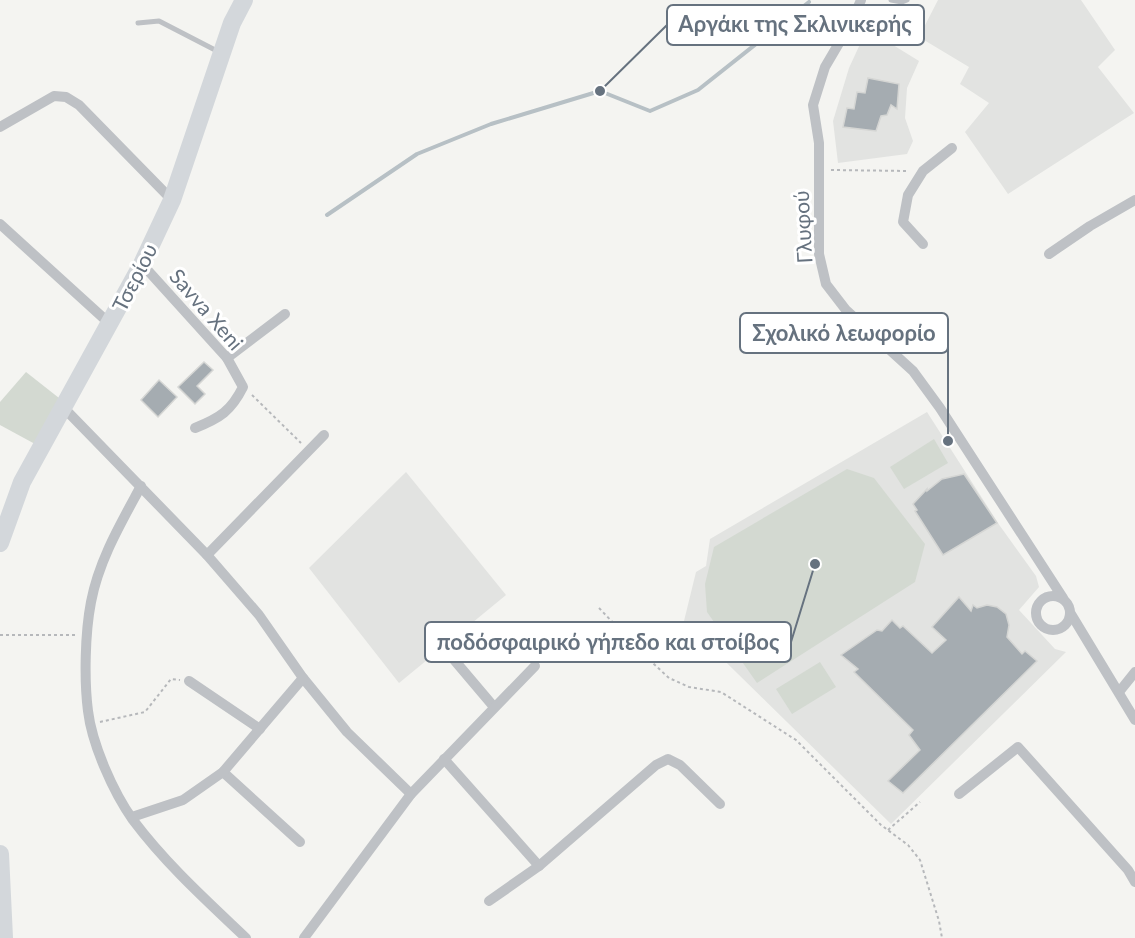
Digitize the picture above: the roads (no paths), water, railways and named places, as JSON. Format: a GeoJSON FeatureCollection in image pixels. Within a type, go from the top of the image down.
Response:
{"type":"FeatureCollection","features":[{"type":"Feature","properties":{"kind":"main road","name":"Τσερίου"},"geometry":{"type":"LineString","coordinates":[[0,543],[22,482],[142,264],[172,200],[232,23],[244,0]]}},
{"type":"Feature","properties":{"kind":"main road"},"geometry":{"type":"LineString","coordinates":[[0,854],[4,938]]}},
{"type":"Feature","properties":{"kind":"street","name":"Γλυφού"},"geometry":{"type":"LineString","coordinates":[[861,0],[852,21],[825,67],[813,105],[819,143],[819,254],[826,284],[846,310],[913,371],[940,408],[1063,598]]}},
{"type":"Feature","properties":{"kind":"street"},"geometry":{"type":"LineString","coordinates":[[0,127],[54,96],[66,97],[79,105],[172,200]]}},
{"type":"Feature","properties":{"kind":"street"},"geometry":{"type":"LineString","coordinates":[[923,244],[903,222],[908,195],[923,171],[952,148]]}},
{"type":"Feature","properties":{"kind":"street"},"geometry":{"type":"LineString","coordinates":[[1049,254],[1090,226],[1135,200]]}},
{"type":"Feature","properties":{"kind":"street"},"geometry":{"type":"LineString","coordinates":[[0,224],[110,324]]}},
{"type":"Feature","properties":{"kind":"street","name":"Savva Xeni"},"geometry":{"type":"LineString","coordinates":[[142,264],[227,358],[243,387],[235,403],[223,415],[195,428]]}},
{"type":"Feature","properties":{"kind":"street"},"geometry":{"type":"LineString","coordinates":[[227,358],[285,314]]}},
{"type":"Feature","properties":{"kind":"street"},"geometry":{"type":"LineString","coordinates":[[63,407],[207,555],[259,615],[303,678],[347,732],[411,794]]}},
{"type":"Feature","properties":{"kind":"street"},"geometry":{"type":"LineString","coordinates":[[207,555],[324,435]]}},
{"type":"Feature","properties":{"kind":"street"},"geometry":{"type":"LineString","coordinates":[[141,486],[108,550],[91,602],[86,650],[88,712],[97,745],[114,785],[132,817],[159,853],[182,878],[246,938]]}},
{"type":"Feature","properties":{"kind":"street"},"geometry":{"type":"LineString","coordinates":[[1071,614],[1068,623],[1061,629],[1052,630],[1043,627],[1037,620],[1035,611],[1038,603],[1046,597],[1054,595],[1063,598],[1135,720]]}},
{"type":"Feature","properties":{"kind":"street"},"geometry":{"type":"LineString","coordinates":[[450,655],[494,707]]}},
{"type":"Feature","properties":{"kind":"street"},"geometry":{"type":"LineString","coordinates":[[304,938],[411,794],[535,666]]}},
{"type":"Feature","properties":{"kind":"street"},"geometry":{"type":"LineString","coordinates":[[1119,692],[1135,672]]}},
{"type":"Feature","properties":{"kind":"street"},"geometry":{"type":"LineString","coordinates":[[132,817],[183,800],[224,772],[303,678]]}},
{"type":"Feature","properties":{"kind":"street"},"geometry":{"type":"LineString","coordinates":[[189,681],[260,729]]}},
{"type":"Feature","properties":{"kind":"street"},"geometry":{"type":"LineString","coordinates":[[959,794],[1018,747],[1132,868],[1135,882]]}},
{"type":"Feature","properties":{"kind":"street"},"geometry":{"type":"LineString","coordinates":[[444,759],[539,866]]}},
{"type":"Feature","properties":{"kind":"street"},"geometry":{"type":"LineString","coordinates":[[489,901],[539,866],[656,765],[668,759],[680,765],[720,804]]}},
{"type":"Feature","properties":{"kind":"street"},"geometry":{"type":"LineString","coordinates":[[224,772],[300,842]]}},
{"type":"Feature","properties":{"kind":"lane"},"geometry":{"type":"LineString","coordinates":[[891,0],[907,0]]}},
{"type":"Feature","properties":{"kind":"lane"},"geometry":{"type":"LineString","coordinates":[[138,23],[159,21],[222,53]]}},
{"type":"Feature","properties":{"kind":"waterway"},"geometry":{"type":"LineString","coordinates":[[327,215],[417,154],[491,124],[600,91],[650,111],[698,90],[809,2]]}},
{"type":"Feature","properties":{"kind":"place","name":"Αργάκι της Σκλινικερής"},"geometry":{"type":"Point","coordinates":[600,91]}},
{"type":"Feature","properties":{"kind":"place","name":"Σχολικό λεωφορίο"},"geometry":{"type":"Point","coordinates":[948,441]}},
{"type":"Feature","properties":{"kind":"place","name":"ποδόσφαιρικό γήπεδο και στοίβος"},"geometry":{"type":"Point","coordinates":[815,564]}}]}
